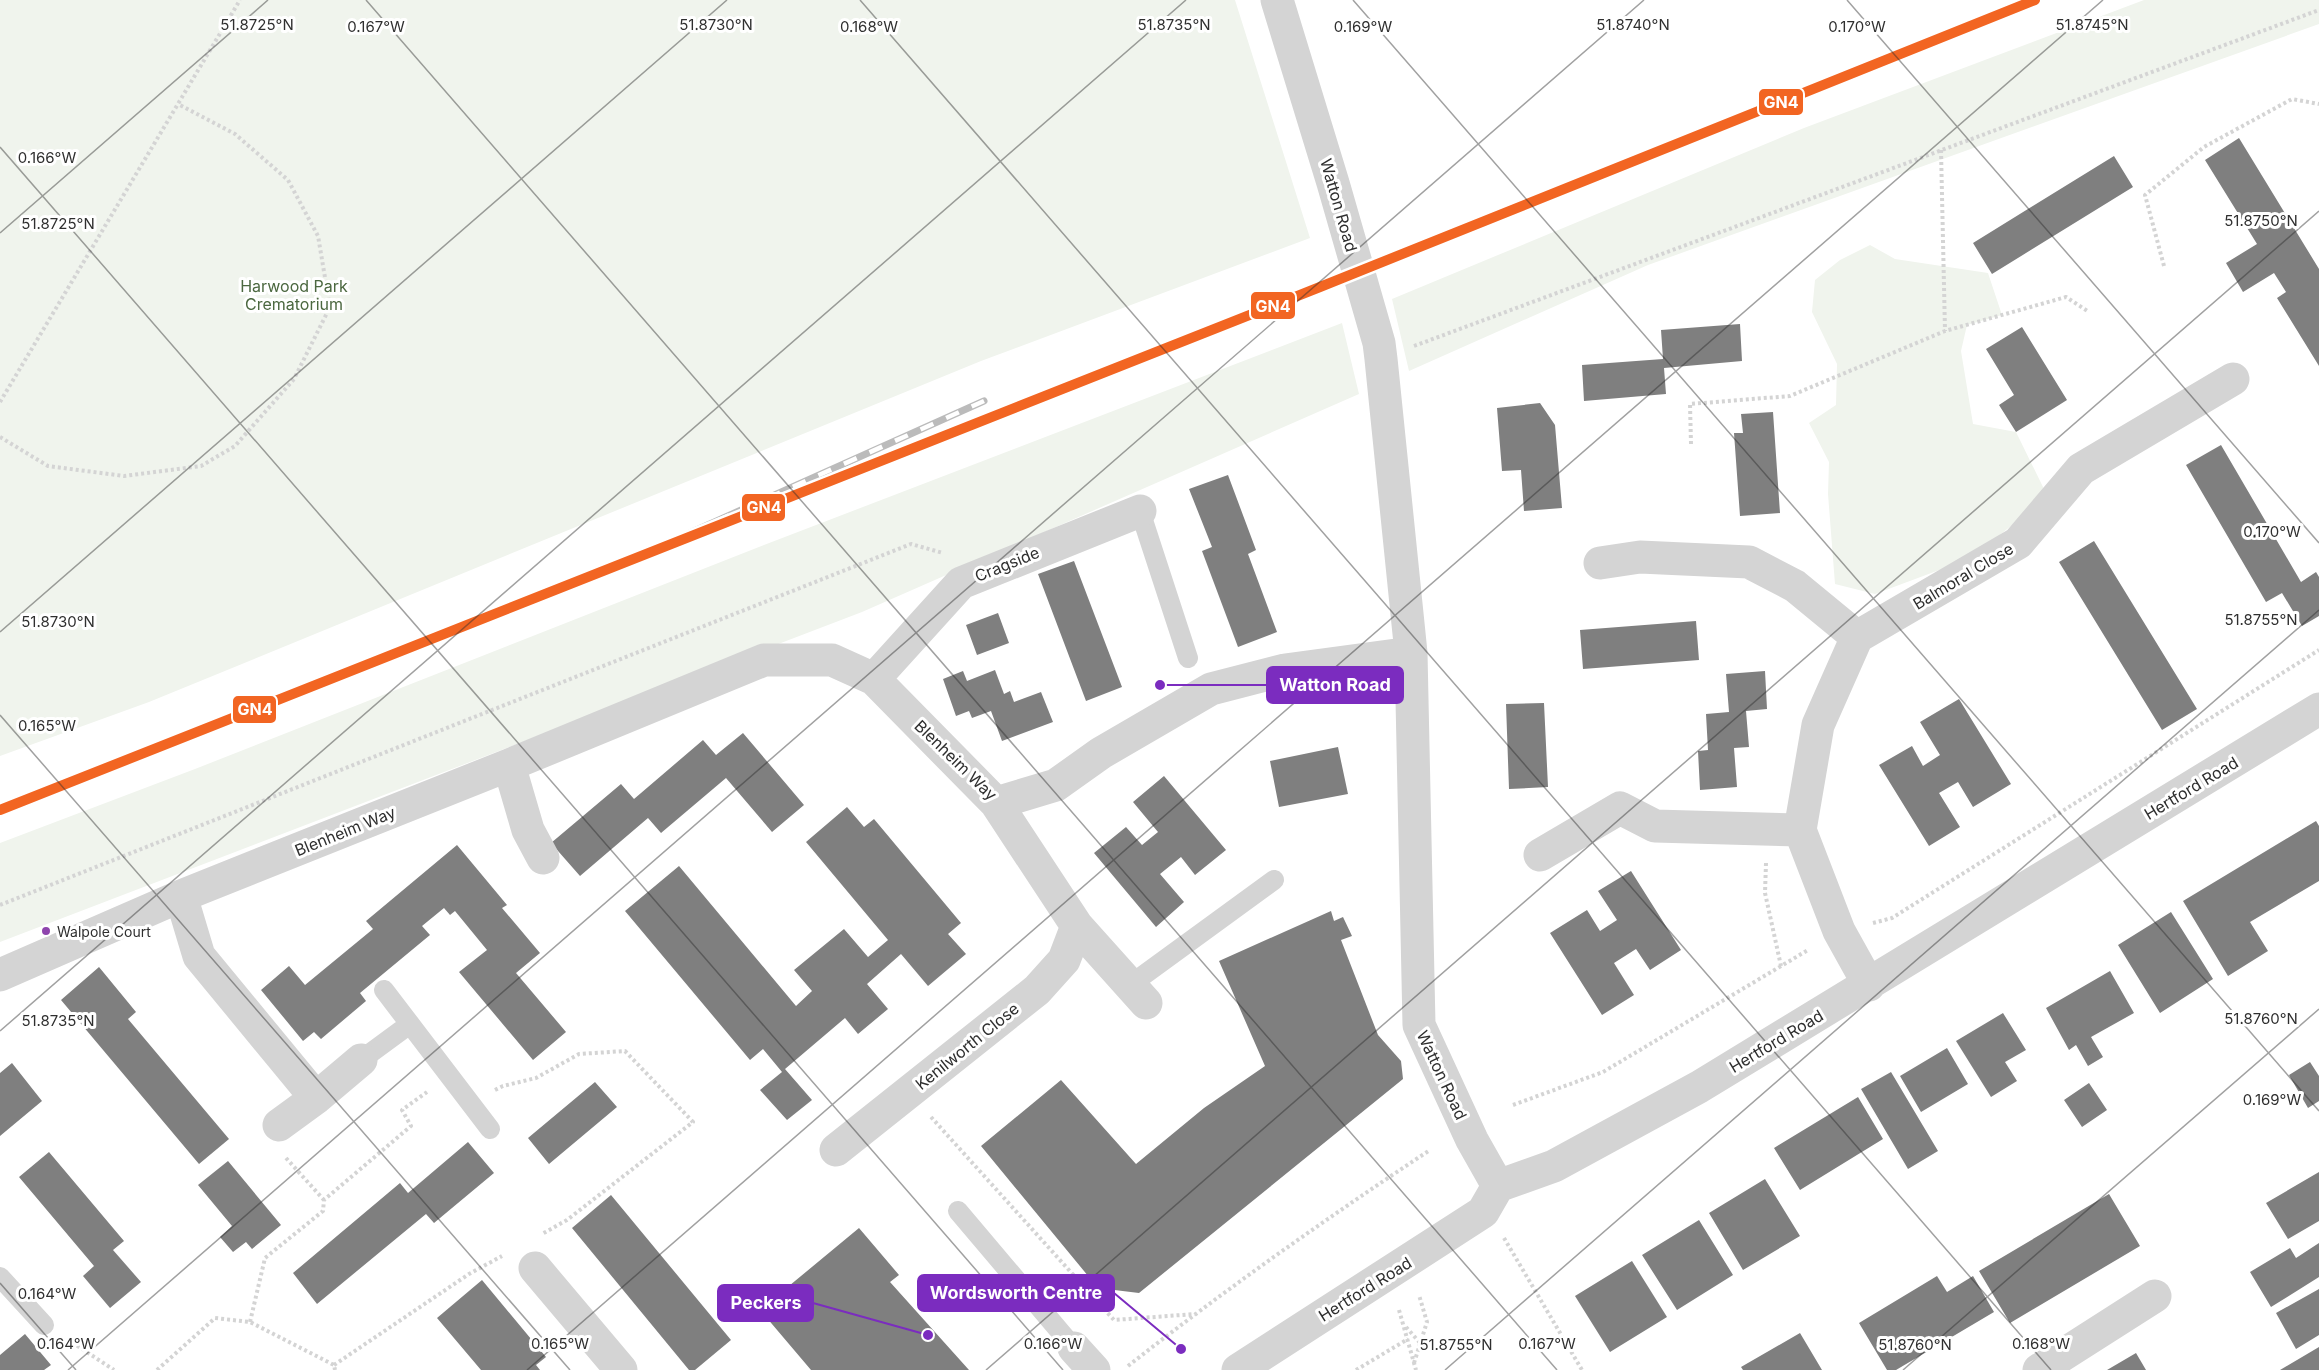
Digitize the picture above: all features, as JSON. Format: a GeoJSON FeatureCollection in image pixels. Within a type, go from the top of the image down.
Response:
{"type":"FeatureCollection","features":[{"type":"Feature","properties":{"kind":"street","name":"Watton Road"},"geometry":{"type":"LineString","coordinates":[[1277,0],[1379,343],[1411,653],[1419,1025],[1473,1140],[1490,1199]]}},
{"type":"Feature","properties":{"kind":"street","name":"Balmoral Close"},"geometry":{"type":"LineString","coordinates":[[1857,638],[2018,543],[2080,469],[2234,379]]}},
{"type":"Feature","properties":{"kind":"street","name":"Cragside"},"geometry":{"type":"LineString","coordinates":[[874,679],[961,583],[1140,511]]}},
{"type":"Feature","properties":{"kind":"street"},"geometry":{"type":"LineString","coordinates":[[1600,563],[1640,557],[1749,562],[1795,586],[1857,638],[1818,725],[1800,830],[1839,931],[1869,985]]}},
{"type":"Feature","properties":{"kind":"street","name":"Blenheim Way"},"geometry":{"type":"LineString","coordinates":[[0,975],[181,896],[764,660],[832,660],[874,679],[996,803],[1056,785],[1101,753],[1211,689],[1285,670],[1411,653]]}},
{"type":"Feature","properties":{"kind":"street","name":"Hertford Road"},"geometry":{"type":"LineString","coordinates":[[1238,1370],[1409,1261],[1490,1199],[1700,1087],[2319,710]]}},
{"type":"Feature","properties":{"kind":"street"},"geometry":{"type":"LineString","coordinates":[[509,765],[528,830],[543,858]]}},
{"type":"Feature","properties":{"kind":"street"},"geometry":{"type":"LineString","coordinates":[[996,803],[1077,926],[1138,994]]}},
{"type":"Feature","properties":{"kind":"street"},"geometry":{"type":"LineString","coordinates":[[1540,855],[1620,808],[1655,826],[1800,830]]}},
{"type":"Feature","properties":{"kind":"street"},"geometry":{"type":"LineString","coordinates":[[181,896],[199,956],[316,1098]]}},
{"type":"Feature","properties":{"kind":"street","name":"Kenilworth Close"},"geometry":{"type":"LineString","coordinates":[[836,1150],[1037,990],[1064,960],[1077,926]]}},
{"type":"Feature","properties":{"kind":"street"},"geometry":{"type":"LineString","coordinates":[[279,1125],[316,1098],[361,1060]]}},
{"type":"Feature","properties":{"kind":"street"},"geometry":{"type":"LineString","coordinates":[[535,1268],[621,1370]]}},
{"type":"Feature","properties":{"kind":"street"},"geometry":{"type":"LineString","coordinates":[[2039,1370],[2155,1296]]}},
{"type":"Feature","properties":{"kind":"lane"},"geometry":{"type":"LineString","coordinates":[[1140,511],[1188,658]]}},
{"type":"Feature","properties":{"kind":"lane"},"geometry":{"type":"LineString","coordinates":[[1138,994],[1274,880]]}},
{"type":"Feature","properties":{"kind":"lane"},"geometry":{"type":"LineString","coordinates":[[384,990],[490,1129]]}},
{"type":"Feature","properties":{"kind":"lane"},"geometry":{"type":"LineString","coordinates":[[361,1060],[410,1024]]}},
{"type":"Feature","properties":{"kind":"lane"},"geometry":{"type":"LineString","coordinates":[[958,1211],[1084,1359]]}},
{"type":"Feature","properties":{"kind":"lane"},"geometry":{"type":"LineString","coordinates":[[0,1277],[44,1325]]}},
{"type":"Feature","properties":{"kind":"path"},"geometry":{"type":"LineString","coordinates":[[0,402],[240,0]]}},
{"type":"Feature","properties":{"kind":"path"},"geometry":{"type":"LineString","coordinates":[[1449,331],[2319,10]]}},
{"type":"Feature","properties":{"kind":"path"},"geometry":{"type":"LineString","coordinates":[[2164,266],[2145,195],[2204,147],[2292,99],[2319,104]]}},
{"type":"Feature","properties":{"kind":"path"},"geometry":{"type":"LineString","coordinates":[[0,437],[48,466],[124,476],[201,466],[235,446],[294,379],[330,307],[318,236],[288,180],[236,134],[178,104]]}},
{"type":"Feature","properties":{"kind":"path"},"geometry":{"type":"LineString","coordinates":[[1941,150],[1944,331]]}},
{"type":"Feature","properties":{"kind":"path"},"geometry":{"type":"LineString","coordinates":[[1691,444],[1690,404],[1790,396],[1944,331],[2066,297],[2089,312]]}},
{"type":"Feature","properties":{"kind":"path"},"geometry":{"type":"LineString","coordinates":[[0,905],[911,544],[996,568]]}},
{"type":"Feature","properties":{"kind":"path"},"geometry":{"type":"LineString","coordinates":[[1513,1105],[1603,1072],[1839,931],[1892,918],[2319,650]]}},
{"type":"Feature","properties":{"kind":"path"},"geometry":{"type":"LineString","coordinates":[[1766,828],[1766,893],[1781,966]]}},
{"type":"Feature","properties":{"kind":"path"},"geometry":{"type":"LineString","coordinates":[[470,1102],[503,1086],[536,1078],[579,1054],[625,1051],[693,1122]]}},
{"type":"Feature","properties":{"kind":"path"},"geometry":{"type":"LineString","coordinates":[[250,1322],[265,1258],[322,1211],[324,1200],[411,1126],[402,1110],[448,1075]]}},
{"type":"Feature","properties":{"kind":"path"},"geometry":{"type":"LineString","coordinates":[[909,1092],[1114,1320],[1195,1314]]}},
{"type":"Feature","properties":{"kind":"path"},"geometry":{"type":"LineString","coordinates":[[279,1125],[267,1136],[324,1200]]}},
{"type":"Feature","properties":{"kind":"path"},"geometry":{"type":"LineString","coordinates":[[1122,1370],[1195,1314],[1336,1213],[1430,1150]]}},
{"type":"Feature","properties":{"kind":"path"},"geometry":{"type":"LineString","coordinates":[[1490,1199],[1504,1239],[1582,1370]]}},
{"type":"Feature","properties":{"kind":"path"},"geometry":{"type":"LineString","coordinates":[[1409,1261],[1427,1322],[1414,1364]]}},
{"type":"Feature","properties":{"kind":"path"},"geometry":{"type":"LineString","coordinates":[[1399,1310],[1416,1370]]}},
{"type":"Feature","properties":{"kind":"path"},"geometry":{"type":"LineString","coordinates":[[157,1370],[215,1318],[250,1322],[334,1365],[335,1370]]}},
{"type":"Feature","properties":{"kind":"path"},"geometry":{"type":"LineString","coordinates":[[1404,1324],[1421,1344]]}},
{"type":"Feature","properties":{"kind":"path"},"geometry":{"type":"LineString","coordinates":[[44,1325],[114,1370]]}},
{"type":"Feature","properties":{"kind":"path"},"geometry":{"type":"LineString","coordinates":[[1356,1370],[1408,1339]]}},
{"type":"Feature","properties":{"kind":"green space","name":"Harwood Park Crematorium"},"geometry":{"type":"Polygon","coordinates":[[[0,0],[1235,0],[1310,238],[981,361],[149,702],[0,756],[0,0]]]}},
{"type":"Feature","properties":{"kind":"green space"},"geometry":{"type":"Polygon","coordinates":[[[2144,0],[2319,0],[2319,24],[1648,265],[1409,371],[1392,299],[1804,128],[2144,0]]]}},
{"type":"Feature","properties":{"kind":"green space"},"geometry":{"type":"Polygon","coordinates":[[[1870,245],[1895,259],[1988,273],[2002,315],[1967,325],[1961,351],[1973,424],[2016,432],[2044,489],[2023,516],[1995,539],[1942,569],[1875,594],[1835,584],[1828,494],[1829,462],[1809,423],[1836,405],[1837,364],[1812,312],[1815,280],[1840,260],[1870,245]]]}},
{"type":"Feature","properties":{"kind":"green space"},"geometry":{"type":"Polygon","coordinates":[[[1342,323],[1359,394],[862,612],[0,942],[0,843],[195,769],[764,545],[1342,323]]]}},
{"type":"Feature","properties":{"kind":"building"},"geometry":{"type":"Polygon","coordinates":[[[2239,138],[2319,269],[2319,366],[2277,298],[2286,292],[2274,273],[2243,292],[2226,263],[2257,244],[2205,160],[2239,138]]]}},
{"type":"Feature","properties":{"kind":"building"},"geometry":{"type":"Polygon","coordinates":[[[2114,156],[2133,187],[1992,274],[1973,243],[2114,156]]]}},
{"type":"Feature","properties":{"kind":"building"},"geometry":{"type":"Polygon","coordinates":[[[1740,324],[1742,361],[1664,368],[1666,394],[1584,401],[1582,365],[1663,359],[1661,330],[1740,324]]]}},
{"type":"Feature","properties":{"kind":"building"},"geometry":{"type":"Polygon","coordinates":[[[2022,327],[2067,400],[2016,432],[1999,405],[2014,395],[1986,349],[2022,327]]]}},
{"type":"Feature","properties":{"kind":"building"},"geometry":{"type":"Polygon","coordinates":[[[1540,403],[1555,425],[1562,508],[1524,511],[1521,470],[1502,471],[1497,408],[1540,403]]]}},
{"type":"Feature","properties":{"kind":"building"},"geometry":{"type":"Polygon","coordinates":[[[1773,412],[1780,513],[1740,516],[1734,433],[1743,433],[1741,414],[1773,412]]]}},
{"type":"Feature","properties":{"kind":"building"},"geometry":{"type":"Polygon","coordinates":[[[2221,445],[2301,582],[2316,572],[2319,577],[2319,616],[2302,626],[2282,593],[2266,602],[2186,465],[2221,445]]]}},
{"type":"Feature","properties":{"kind":"building"},"geometry":{"type":"Polygon","coordinates":[[[1228,475],[1256,550],[1248,554],[1277,632],[1238,647],[1202,551],[1212,547],[1189,489],[1228,475]]]}},
{"type":"Feature","properties":{"kind":"building"},"geometry":{"type":"Polygon","coordinates":[[[2094,541],[2197,709],[2162,730],[2059,562],[2094,541]]]}},
{"type":"Feature","properties":{"kind":"building"},"geometry":{"type":"Polygon","coordinates":[[[1074,561],[1122,687],[1086,701],[1038,574],[1074,561]]]}},
{"type":"Feature","properties":{"kind":"building"},"geometry":{"type":"Polygon","coordinates":[[[998,613],[1009,643],[977,655],[966,625],[998,613]]]}},
{"type":"Feature","properties":{"kind":"building"},"geometry":{"type":"Polygon","coordinates":[[[1696,621],[1699,660],[1583,669],[1580,630],[1696,621]]]}},
{"type":"Feature","properties":{"kind":"building"},"geometry":{"type":"Polygon","coordinates":[[[995,670],[1004,694],[1010,691],[1014,702],[1041,692],[1053,722],[1002,741],[991,711],[972,718],[969,711],[956,716],[943,679],[963,671],[967,681],[995,670]]]}},
{"type":"Feature","properties":{"kind":"building"},"geometry":{"type":"Polygon","coordinates":[[[1765,671],[1767,709],[1746,711],[1749,747],[1734,748],[1737,787],[1700,790],[1698,751],[1708,750],[1706,714],[1729,712],[1726,674],[1765,671]]]}},
{"type":"Feature","properties":{"kind":"building"},"geometry":{"type":"Polygon","coordinates":[[[1959,699],[2011,784],[1973,807],[1958,782],[1939,793],[1960,827],[1929,846],[1879,765],[1912,746],[1923,766],[1940,755],[1920,722],[1959,699]]]}},
{"type":"Feature","properties":{"kind":"building"},"geometry":{"type":"Polygon","coordinates":[[[1544,703],[1548,787],[1509,789],[1506,704],[1544,703]]]}},
{"type":"Feature","properties":{"kind":"building"},"geometry":{"type":"Polygon","coordinates":[[[743,733],[804,805],[772,832],[726,778],[661,833],[648,818],[580,876],[551,843],[621,784],[634,799],[703,740],[716,755],[743,733]]]}},
{"type":"Feature","properties":{"kind":"building"},"geometry":{"type":"Polygon","coordinates":[[[1338,747],[1348,794],[1279,807],[1270,761],[1338,747]]]}},
{"type":"Feature","properties":{"kind":"building"},"geometry":{"type":"Polygon","coordinates":[[[1164,776],[1226,850],[1195,875],[1181,857],[1160,874],[1184,902],[1156,927],[1094,853],[1126,827],[1142,845],[1158,832],[1133,802],[1164,776]]]}},
{"type":"Feature","properties":{"kind":"building"},"geometry":{"type":"Polygon","coordinates":[[[847,807],[864,827],[874,819],[961,923],[948,934],[966,954],[928,986],[901,954],[867,984],[888,1009],[858,1034],[845,1018],[785,1069],[812,1100],[787,1120],[760,1090],[782,1072],[763,1049],[750,1060],[625,911],[679,866],[796,1006],[812,991],[794,970],[844,929],[868,957],[888,940],[806,842],[847,807]]]}},
{"type":"Feature","properties":{"kind":"building"},"geometry":{"type":"Polygon","coordinates":[[[2316,821],[2319,826],[2319,881],[2250,922],[2268,951],[2228,976],[2183,901],[2316,821]]]}},
{"type":"Feature","properties":{"kind":"building"},"geometry":{"type":"Polygon","coordinates":[[[457,845],[507,905],[502,908],[540,953],[516,973],[566,1032],[533,1060],[459,972],[487,950],[455,911],[450,915],[444,908],[422,926],[430,935],[360,993],[366,1001],[321,1039],[314,1032],[303,1041],[261,990],[289,966],[305,985],[373,929],[366,921],[457,845]]]}},
{"type":"Feature","properties":{"kind":"building"},"geometry":{"type":"Polygon","coordinates":[[[1631,871],[1681,950],[1650,970],[1636,949],[1614,963],[1634,995],[1602,1015],[1550,933],[1587,910],[1600,931],[1617,920],[1598,891],[1631,871]]]}},
{"type":"Feature","properties":{"kind":"building"},"geometry":{"type":"Polygon","coordinates":[[[1331,911],[1334,921],[1343,917],[1352,936],[1341,940],[1378,1035],[1401,1061],[1403,1079],[1139,1293],[1098,1288],[981,1146],[1061,1080],[1136,1164],[1204,1108],[1265,1066],[1219,961],[1331,911]]]}},
{"type":"Feature","properties":{"kind":"building"},"geometry":{"type":"Polygon","coordinates":[[[2171,912],[2213,979],[2160,1013],[2118,945],[2171,912]]]}},
{"type":"Feature","properties":{"kind":"building"},"geometry":{"type":"Polygon","coordinates":[[[99,967],[136,1012],[128,1019],[229,1139],[199,1164],[61,1000],[99,967]]]}},
{"type":"Feature","properties":{"kind":"building"},"geometry":{"type":"Polygon","coordinates":[[[2110,971],[2134,1013],[2091,1037],[2103,1057],[2088,1066],[2076,1045],[2069,1050],[2046,1008],[2110,971]]]}},
{"type":"Feature","properties":{"kind":"building"},"geometry":{"type":"Polygon","coordinates":[[[2003,1013],[2026,1050],[2005,1062],[2017,1081],[1991,1097],[1956,1041],[2003,1013]]]}},
{"type":"Feature","properties":{"kind":"building"},"geometry":{"type":"Polygon","coordinates":[[[1947,1048],[1968,1084],[1921,1112],[1900,1076],[1947,1048]]]}},
{"type":"Feature","properties":{"kind":"building"},"geometry":{"type":"Polygon","coordinates":[[[2310,1062],[2319,1076],[2319,1101],[2308,1108],[2289,1075],[2310,1062]]]}},
{"type":"Feature","properties":{"kind":"building"},"geometry":{"type":"Polygon","coordinates":[[[12,1063],[42,1101],[0,1136],[0,1073],[12,1063]]]}},
{"type":"Feature","properties":{"kind":"building"},"geometry":{"type":"Polygon","coordinates":[[[1891,1072],[1938,1151],[1908,1169],[1861,1089],[1891,1072]]]}},
{"type":"Feature","properties":{"kind":"building"},"geometry":{"type":"Polygon","coordinates":[[[595,1082],[617,1107],[549,1164],[528,1138],[595,1082]]]}},
{"type":"Feature","properties":{"kind":"building"},"geometry":{"type":"Polygon","coordinates":[[[2089,1083],[2107,1110],[2082,1127],[2064,1100],[2089,1083]]]}},
{"type":"Feature","properties":{"kind":"building"},"geometry":{"type":"Polygon","coordinates":[[[1858,1097],[1883,1139],[1800,1190],[1774,1148],[1858,1097]]]}},
{"type":"Feature","properties":{"kind":"building"},"geometry":{"type":"Polygon","coordinates":[[[468,1142],[494,1173],[434,1223],[426,1214],[317,1304],[293,1273],[400,1183],[408,1193],[468,1142]]]}},
{"type":"Feature","properties":{"kind":"building"},"geometry":{"type":"Polygon","coordinates":[[[49,1152],[124,1241],[113,1250],[141,1282],[110,1308],[83,1276],[94,1266],[19,1177],[49,1152]]]}},
{"type":"Feature","properties":{"kind":"building"},"geometry":{"type":"Polygon","coordinates":[[[228,1161],[281,1225],[252,1249],[246,1242],[233,1252],[220,1237],[232,1226],[198,1185],[228,1161]]]}},
{"type":"Feature","properties":{"kind":"building"},"geometry":{"type":"Polygon","coordinates":[[[2319,1172],[2319,1221],[2288,1239],[2266,1203],[2319,1172]]]}},
{"type":"Feature","properties":{"kind":"building"},"geometry":{"type":"Polygon","coordinates":[[[1765,1179],[1800,1236],[1743,1270],[1709,1213],[1765,1179]]]}},
{"type":"Feature","properties":{"kind":"building"},"geometry":{"type":"Polygon","coordinates":[[[2109,1194],[2140,1246],[2010,1323],[1979,1271],[2109,1194]]]}},
{"type":"Feature","properties":{"kind":"building"},"geometry":{"type":"Polygon","coordinates":[[[611,1195],[731,1340],[695,1370],[689,1370],[572,1228],[611,1195]]]}},
{"type":"Feature","properties":{"kind":"building"},"geometry":{"type":"Polygon","coordinates":[[[1699,1220],[1733,1275],[1677,1310],[1642,1255],[1699,1220]]]}},
{"type":"Feature","properties":{"kind":"building"},"geometry":{"type":"Polygon","coordinates":[[[859,1228],[899,1275],[890,1282],[969,1370],[811,1370],[760,1310],[859,1228]]]}},
{"type":"Feature","properties":{"kind":"building"},"geometry":{"type":"Polygon","coordinates":[[[2319,1243],[2319,1277],[2271,1307],[2250,1272],[2290,1248],[2296,1258],[2319,1243]]]}},
{"type":"Feature","properties":{"kind":"building"},"geometry":{"type":"Polygon","coordinates":[[[1632,1261],[1667,1317],[1610,1352],[1575,1296],[1632,1261]]]}},
{"type":"Feature","properties":{"kind":"building"},"geometry":{"type":"Polygon","coordinates":[[[1937,1276],[1947,1292],[1973,1276],[1994,1312],[1896,1370],[1887,1370],[1859,1323],[1937,1276]]]}},
{"type":"Feature","properties":{"kind":"building"},"geometry":{"type":"Polygon","coordinates":[[[482,1280],[546,1357],[536,1365],[540,1370],[481,1370],[437,1318],[482,1280]]]}},
{"type":"Feature","properties":{"kind":"building"},"geometry":{"type":"Polygon","coordinates":[[[2319,1289],[2319,1335],[2296,1349],[2276,1313],[2319,1289]]]}},
{"type":"Feature","properties":{"kind":"building"},"geometry":{"type":"Polygon","coordinates":[[[1800,1333],[1822,1370],[1743,1370],[1741,1367],[1800,1333]]]}},
{"type":"Feature","properties":{"kind":"building"},"geometry":{"type":"Polygon","coordinates":[[[25,1334],[51,1365],[44,1370],[0,1370],[0,1355],[25,1334]]]}},
{"type":"Feature","properties":{"kind":"building"},"geometry":{"type":"Polygon","coordinates":[[[2319,1347],[2319,1370],[2280,1370],[2319,1347]]]}},
{"type":"Feature","properties":{"kind":"building"},"geometry":{"type":"Polygon","coordinates":[[[2136,1353],[2146,1370],[2107,1370],[2136,1353]]]}},
{"type":"Feature","properties":{"kind":"railway"},"geometry":{"type":"LineString","coordinates":[[614,567],[984,401]]}},
{"type":"Feature","properties":{"kind":"transit line","name":"GN4"},"geometry":{"type":"LineString","coordinates":[[0,810],[1320,287],[2035,0]]}},
{"type":"Feature","properties":{"kind":"place","name":"Watton Road"},"geometry":{"type":"Point","coordinates":[1160,685]}},
{"type":"Feature","properties":{"kind":"place","name":"Walpole Court"},"geometry":{"type":"Point","coordinates":[46,931]}},
{"type":"Feature","properties":{"kind":"place","name":"Peckers"},"geometry":{"type":"Point","coordinates":[928,1335]}},
{"type":"Feature","properties":{"kind":"place","name":"Wordsworth Centre"},"geometry":{"type":"Point","coordinates":[1181,1349]}}]}
